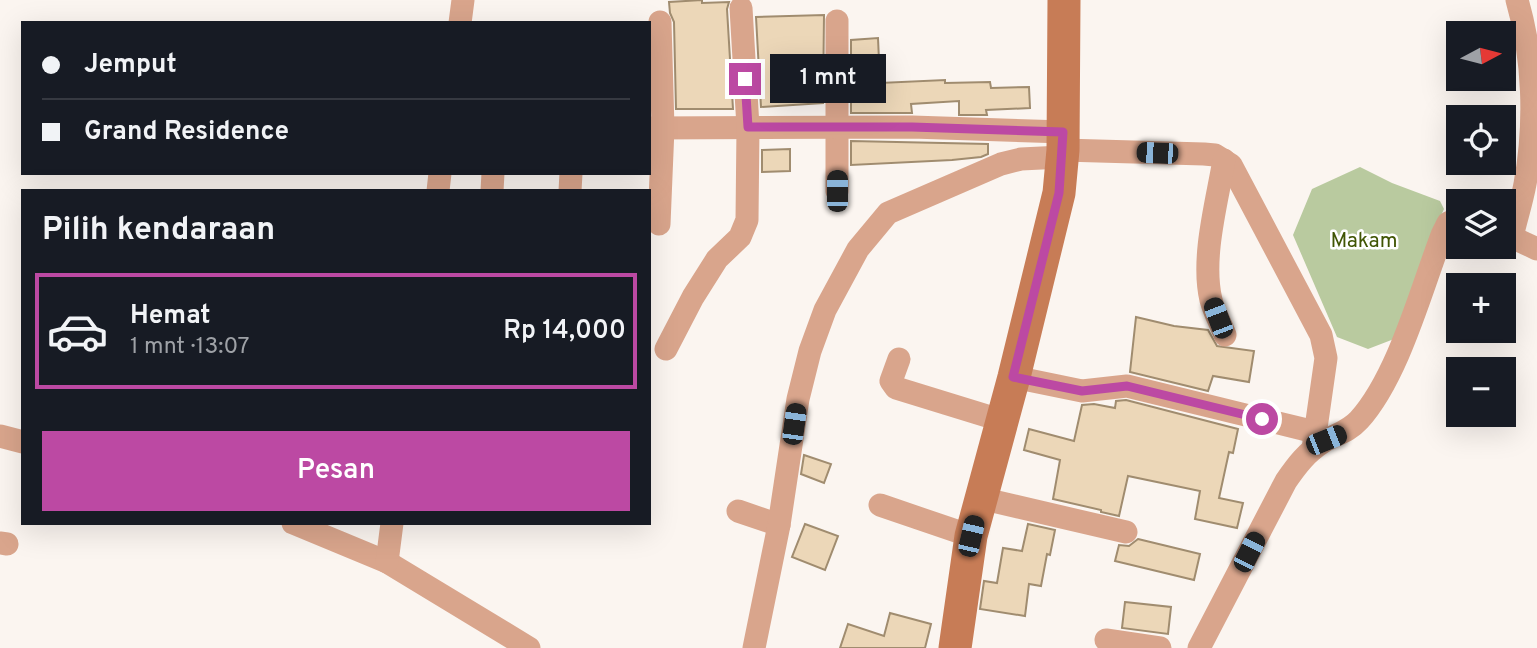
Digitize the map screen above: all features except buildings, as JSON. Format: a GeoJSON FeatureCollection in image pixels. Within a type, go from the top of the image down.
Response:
{"type":"FeatureCollection","features":[{"type":"Feature","properties":{"kind":"street"},"geometry":{"type":"LineString","coordinates":[[460,21],[463,0]]}},
{"type":"Feature","properties":{"kind":"street"},"geometry":{"type":"LineString","coordinates":[[955,648],[971,536],[1059,193],[1063,146],[1064,0]]}},
{"type":"Feature","properties":{"kind":"street"},"geometry":{"type":"LineString","coordinates":[[1516,210],[1525,184],[1531,129],[1531,74],[1523,20],[1517,0]]}},
{"type":"Feature","properties":{"kind":"street"},"geometry":{"type":"LineString","coordinates":[[666,349],[717,259],[745,230],[748,206],[748,127],[741,8]]}},
{"type":"Feature","properties":{"kind":"street"},"geometry":{"type":"LineString","coordinates":[[837,21],[837,191]]}},
{"type":"Feature","properties":{"kind":"street"},"geometry":{"type":"LineString","coordinates":[[659,224],[656,128],[660,22]]}},
{"type":"Feature","properties":{"kind":"street"},"geometry":{"type":"LineString","coordinates":[[656,128],[837,126],[1063,146],[1204,154],[1215,155],[1224,160],[1237,174],[1321,335],[1326,358],[1314,440],[1286,481],[1199,648]]}},
{"type":"Feature","properties":{"kind":"street"},"geometry":{"type":"LineString","coordinates":[[754,648],[779,525],[798,399],[810,351],[825,310],[858,249],[888,213],[1001,164],[1063,146]]}},
{"type":"Feature","properties":{"kind":"street"},"geometry":{"type":"LineString","coordinates":[[1224,160],[1208,279],[1212,301],[1225,335]]}},
{"type":"Feature","properties":{"kind":"street"},"geometry":{"type":"LineString","coordinates":[[1013,377],[1082,391],[1127,386],[1314,440],[1345,433],[1359,420],[1393,366],[1446,227]]}},
{"type":"Feature","properties":{"kind":"street"},"geometry":{"type":"LineString","coordinates":[[1516,239],[1537,249]]}},
{"type":"Feature","properties":{"kind":"street"},"geometry":{"type":"LineString","coordinates":[[899,359],[891,381],[896,388],[1000,420]]}},
{"type":"Feature","properties":{"kind":"street"},"geometry":{"type":"LineString","coordinates":[[0,436],[21,441]]}},
{"type":"Feature","properties":{"kind":"street"},"geometry":{"type":"LineString","coordinates":[[980,498],[1126,533]]}},
{"type":"Feature","properties":{"kind":"street"},"geometry":{"type":"LineString","coordinates":[[880,505],[971,536]]}},
{"type":"Feature","properties":{"kind":"street"},"geometry":{"type":"LineString","coordinates":[[738,510],[779,525]]}},
{"type":"Feature","properties":{"kind":"street"},"geometry":{"type":"LineString","coordinates":[[298,525],[387,562],[528,648]]}},
{"type":"Feature","properties":{"kind":"street"},"geometry":{"type":"LineString","coordinates":[[387,562],[392,525]]}},
{"type":"Feature","properties":{"kind":"street"},"geometry":{"type":"LineString","coordinates":[[1107,640],[1160,648]]}},
{"type":"Feature","properties":{"kind":"green space","name":"Makam"},"geometry":{"type":"Polygon","coordinates":[[[1360,167],[1392,183],[1440,201],[1444,209],[1394,339],[1368,349],[1337,337],[1293,235],[1312,189],[1360,167]]]}},
{"type":"Feature","properties":{"kind":"route"},"geometry":{"type":"LineString","coordinates":[[745,79],[748,127],[912,127],[1063,132],[1059,193],[1013,377],[1082,391],[1127,386],[1262,419]]}}]}
